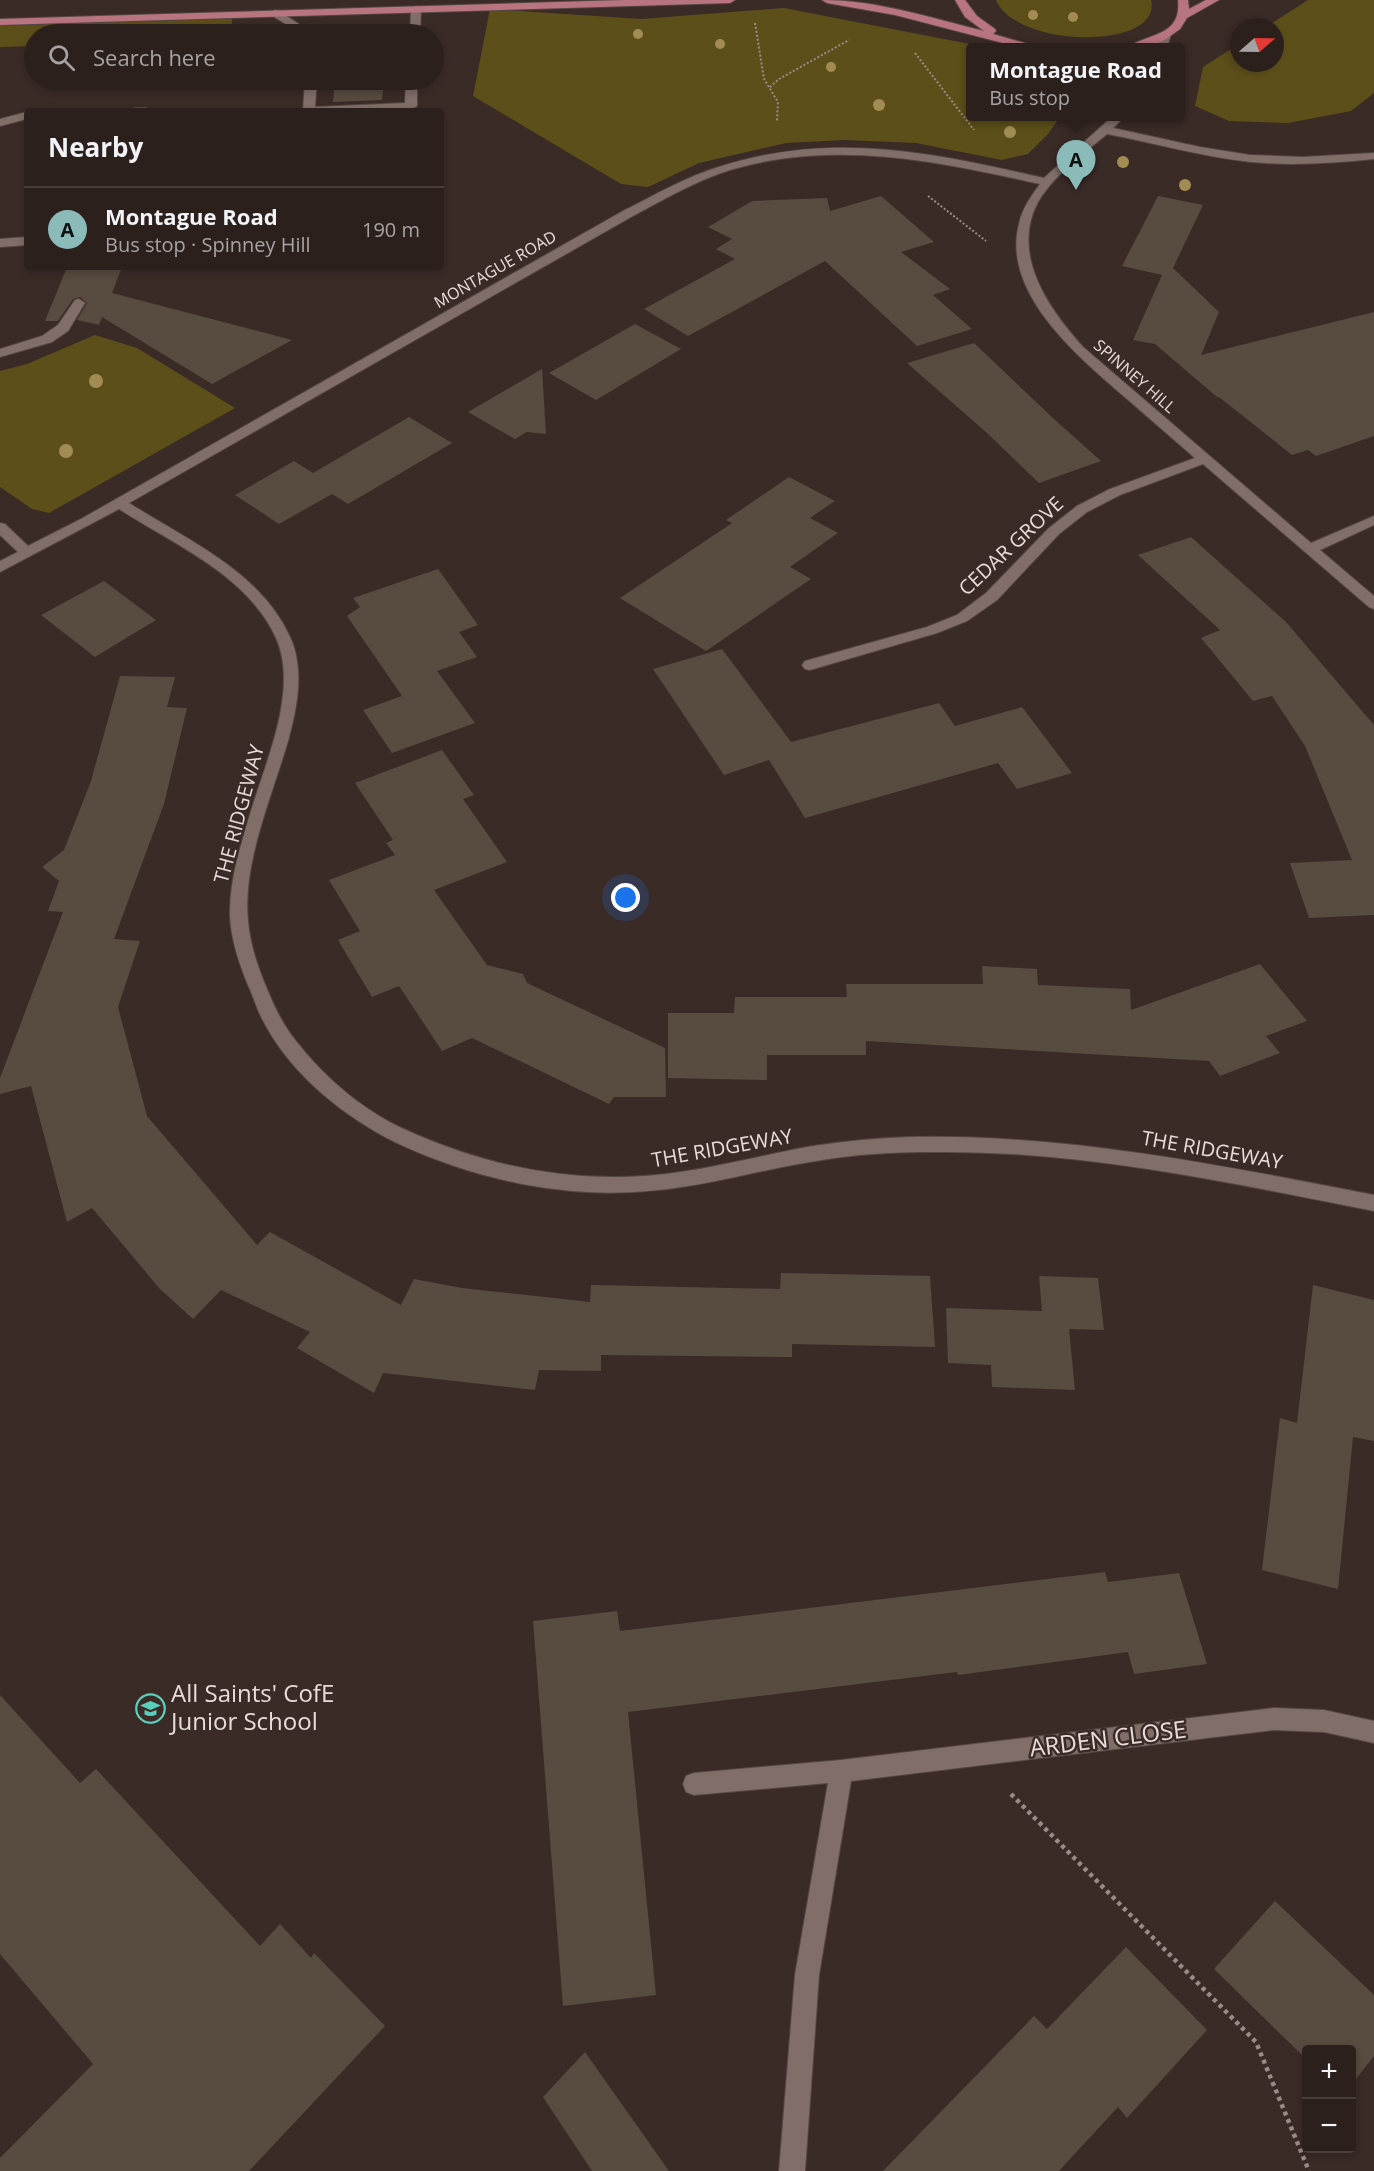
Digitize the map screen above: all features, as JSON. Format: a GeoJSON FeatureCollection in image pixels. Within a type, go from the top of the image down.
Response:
{"type":"FeatureCollection","features":[{"type":"Feature","properties":{"kind":"main road"},"geometry":{"type":"LineString","coordinates":[[0,22],[730,0]]}},
{"type":"Feature","properties":{"kind":"main road"},"geometry":{"type":"LineString","coordinates":[[827,0],[895,12],[1020,43]]}},
{"type":"Feature","properties":{"kind":"main road"},"geometry":{"type":"LineString","coordinates":[[960,0],[965,10],[976,22],[1009,40]]}},
{"type":"Feature","properties":{"kind":"main road"},"geometry":{"type":"LineString","coordinates":[[1144,43],[1166,34],[1177,26],[1183,16],[1183,0]]}},
{"type":"Feature","properties":{"kind":"main road"},"geometry":{"type":"LineString","coordinates":[[1183,16],[1214,0]]}},
{"type":"Feature","properties":{"kind":"street"},"geometry":{"type":"LineString","coordinates":[[415,24],[416,9]]}},
{"type":"Feature","properties":{"kind":"street"},"geometry":{"type":"LineString","coordinates":[[275,13],[293,24]]}},
{"type":"Feature","properties":{"kind":"street"},"geometry":{"type":"LineString","coordinates":[[1163,43],[1166,34]]}},
{"type":"Feature","properties":{"kind":"street"},"geometry":{"type":"LineString","coordinates":[[309,108],[310,90]]}},
{"type":"Feature","properties":{"kind":"street"},"geometry":{"type":"LineString","coordinates":[[370,108],[411,106],[412,90]]}},
{"type":"Feature","properties":{"kind":"street"},"geometry":{"type":"LineString","coordinates":[[0,123],[24,116]]}},
{"type":"Feature","properties":{"kind":"street"},"geometry":{"type":"LineString","coordinates":[[1105,121],[1105,130],[1242,157],[1300,161],[1374,156]]}},
{"type":"Feature","properties":{"kind":"street","name":"SPINNEY HILL"},"geometry":{"type":"LineString","coordinates":[[1115,121],[1047,182],[1032,204],[1025,223],[1024,260],[1041,305],[1055,326],[1078,351],[1374,604]]}},
{"type":"Feature","properties":{"kind":"street","name":"MONTAGUE ROAD"},"geometry":{"type":"LineString","coordinates":[[0,567],[668,192],[728,167],[779,155],[872,150],[921,155],[1047,182]]}},
{"type":"Feature","properties":{"kind":"street"},"geometry":{"type":"LineString","coordinates":[[0,243],[24,241]]}},
{"type":"Feature","properties":{"kind":"street"},"geometry":{"type":"LineString","coordinates":[[0,353],[47,339],[63,328],[79,303]]}},
{"type":"Feature","properties":{"kind":"street","name":"CEDAR GROVE"},"geometry":{"type":"LineString","coordinates":[[810,665],[908,637],[960,619],[985,603],[1058,528],[1082,509],[1104,497],[1204,459]]}},
{"type":"Feature","properties":{"kind":"street","name":"THE RIDGEWAY"},"geometry":{"type":"LineString","coordinates":[[118,502],[224,569],[255,595],[283,637],[289,658],[291,682],[288,710],[242,879],[238,909],[243,942],[256,991],[299,1060],[329,1089],[394,1134],[488,1170],[527,1179],[572,1184],[623,1186],[679,1182],[813,1154],[878,1146],[1019,1147],[1121,1156],[1374,1203]]}},
{"type":"Feature","properties":{"kind":"street"},"geometry":{"type":"LineString","coordinates":[[1310,549],[1374,520]]}},
{"type":"Feature","properties":{"kind":"street"},"geometry":{"type":"LineString","coordinates":[[0,527],[27,553]]}},
{"type":"Feature","properties":{"kind":"street","name":"ARDEN CLOSE"},"geometry":{"type":"LineString","coordinates":[[694,1784],[841,1771],[1274,1719],[1308,1718],[1374,1732]]}},
{"type":"Feature","properties":{"kind":"street"},"geometry":{"type":"LineString","coordinates":[[792,2171],[807,1975],[841,1771]]}},
{"type":"Feature","properties":{"kind":"path"},"geometry":{"type":"LineString","coordinates":[[755,20],[764,79],[771,87],[780,111],[774,127]]}},
{"type":"Feature","properties":{"kind":"path"},"geometry":{"type":"LineString","coordinates":[[771,87],[779,79],[857,36]]}},
{"type":"Feature","properties":{"kind":"path"},"geometry":{"type":"LineString","coordinates":[[911,49],[966,120]]}},
{"type":"Feature","properties":{"kind":"path"},"geometry":{"type":"LineString","coordinates":[[967,121],[974,130]]}},
{"type":"Feature","properties":{"kind":"path"},"geometry":{"type":"LineString","coordinates":[[872,150],[1028,274]]}},
{"type":"Feature","properties":{"kind":"path"},"geometry":{"type":"LineString","coordinates":[[1006,1790],[1256,2042],[1306,2169]]}},
{"type":"Feature","properties":{"kind":"shaded area"},"geometry":{"type":"Polygon","coordinates":[[[996,0],[1151,0],[1149,16],[1135,28],[1113,35],[1086,37],[1057,35],[1030,28],[1009,16],[996,0]]]}},
{"type":"Feature","properties":{"kind":"shaded area"},"geometry":{"type":"Polygon","coordinates":[[[1308,0],[1374,0],[1374,93],[1351,111],[1288,123],[1229,121],[1195,106],[1203,67],[1230,50],[1230,72],[1284,72],[1284,18],[1280,18],[1308,0]]]}},
{"type":"Feature","properties":{"kind":"shaded area"},"geometry":{"type":"Polygon","coordinates":[[[784,8],[966,43],[966,121],[1057,121],[1028,154],[1002,160],[916,143],[844,140],[786,143],[699,163],[648,187],[621,184],[473,96],[490,9],[641,19],[784,8]]]}},
{"type":"Feature","properties":{"kind":"shaded area"},"geometry":{"type":"Polygon","coordinates":[[[233,14],[232,24],[24,24],[24,46],[0,47],[0,22],[233,14]]]}},
{"type":"Feature","properties":{"kind":"shaded area"},"geometry":{"type":"Polygon","coordinates":[[[95,335],[137,348],[235,408],[49,513],[32,509],[0,487],[0,371],[27,364],[95,335]]]}},
{"type":"Feature","properties":{"kind":"building"},"geometry":{"type":"Polygon","coordinates":[[[334,90],[383,90],[382,100],[333,102],[334,90]]]}},
{"type":"Feature","properties":{"kind":"building"},"geometry":{"type":"Polygon","coordinates":[[[881,196],[934,242],[901,252],[950,289],[933,295],[972,329],[917,346],[825,261],[688,336],[644,309],[735,259],[716,249],[732,239],[708,227],[752,201],[827,198],[830,211],[881,196]]]}},
{"type":"Feature","properties":{"kind":"building"},"geometry":{"type":"Polygon","coordinates":[[[1158,196],[1203,205],[1173,268],[1219,312],[1201,355],[1374,312],[1374,436],[1316,456],[1308,450],[1292,455],[1217,397],[1155,344],[1133,340],[1162,275],[1122,266],[1158,196]]]}},
{"type":"Feature","properties":{"kind":"building"},"geometry":{"type":"Polygon","coordinates":[[[66,270],[121,270],[112,293],[292,340],[212,384],[102,317],[99,325],[77,320],[87,303],[80,297],[73,299],[58,321],[45,321],[66,270]]]}},
{"type":"Feature","properties":{"kind":"building"},"geometry":{"type":"Polygon","coordinates":[[[635,324],[681,349],[596,400],[549,373],[635,324]]]}},
{"type":"Feature","properties":{"kind":"building"},"geometry":{"type":"Polygon","coordinates":[[[974,343],[1101,461],[1039,483],[987,433],[907,363],[974,343]]]}},
{"type":"Feature","properties":{"kind":"building"},"geometry":{"type":"Polygon","coordinates":[[[542,369],[546,434],[527,432],[515,439],[468,412],[542,369]]]}},
{"type":"Feature","properties":{"kind":"building"},"geometry":{"type":"Polygon","coordinates":[[[409,417],[452,443],[348,504],[332,494],[279,524],[235,495],[294,461],[313,473],[409,417]]]}},
{"type":"Feature","properties":{"kind":"building"},"geometry":{"type":"Polygon","coordinates":[[[789,477],[835,501],[810,518],[838,533],[790,567],[811,579],[706,651],[620,598],[732,523],[726,520],[789,477]]]}},
{"type":"Feature","properties":{"kind":"building"},"geometry":{"type":"Polygon","coordinates":[[[1191,537],[1286,622],[1374,725],[1374,915],[1309,918],[1290,863],[1352,860],[1305,746],[1272,696],[1253,701],[1201,638],[1220,630],[1138,555],[1191,537]]]}},
{"type":"Feature","properties":{"kind":"building"},"geometry":{"type":"Polygon","coordinates":[[[438,569],[478,625],[459,632],[477,657],[437,671],[475,723],[392,753],[363,710],[402,696],[347,616],[360,607],[353,598],[438,569]]]}},
{"type":"Feature","properties":{"kind":"building"},"geometry":{"type":"Polygon","coordinates":[[[104,581],[156,620],[95,657],[41,615],[104,581]]]}},
{"type":"Feature","properties":{"kind":"building"},"geometry":{"type":"Polygon","coordinates":[[[722,649],[791,742],[939,703],[955,726],[1022,707],[1072,773],[1017,789],[998,763],[805,818],[769,760],[724,775],[653,669],[722,649]]]}},
{"type":"Feature","properties":{"kind":"building"},"geometry":{"type":"Polygon","coordinates":[[[120,676],[175,677],[167,707],[187,708],[164,804],[114,939],[140,941],[118,1007],[147,1116],[257,1245],[270,1232],[401,1305],[414,1279],[462,1288],[590,1302],[591,1285],[780,1289],[781,1273],[930,1276],[935,1347],[792,1344],[792,1357],[601,1355],[601,1371],[539,1370],[535,1390],[383,1373],[374,1393],[297,1348],[310,1332],[221,1290],[193,1319],[160,1289],[92,1208],[67,1222],[31,1086],[0,1094],[0,1078],[63,912],[48,911],[59,881],[42,867],[64,850],[91,781],[120,676]]]}},
{"type":"Feature","properties":{"kind":"building"},"geometry":{"type":"Polygon","coordinates":[[[442,750],[474,795],[463,799],[507,862],[434,890],[487,965],[523,974],[527,983],[665,1048],[666,1097],[614,1097],[609,1104],[472,1038],[442,1051],[399,986],[372,997],[338,940],[360,931],[329,880],[395,855],[386,843],[393,840],[355,783],[442,750]]]}},
{"type":"Feature","properties":{"kind":"building"},"geometry":{"type":"Polygon","coordinates":[[[1260,964],[1307,1021],[1266,1036],[1280,1053],[1220,1076],[1209,1061],[866,1041],[866,1055],[767,1055],[767,1080],[668,1078],[668,1013],[734,1013],[735,997],[847,997],[846,984],[983,984],[982,966],[1037,969],[1038,985],[1130,989],[1131,1010],[1260,964]]]}},
{"type":"Feature","properties":{"kind":"building"},"geometry":{"type":"Polygon","coordinates":[[[1039,1276],[1098,1278],[1104,1330],[1069,1329],[1075,1390],[992,1387],[991,1365],[948,1363],[946,1308],[1042,1311],[1039,1276]]]}},
{"type":"Feature","properties":{"kind":"building"},"geometry":{"type":"Polygon","coordinates":[[[1313,1285],[1374,1300],[1374,1441],[1353,1437],[1338,1589],[1262,1570],[1280,1418],[1297,1423],[1313,1285]]]}},
{"type":"Feature","properties":{"kind":"building"},"geometry":{"type":"Polygon","coordinates":[[[1105,1572],[1108,1582],[1179,1573],[1207,1664],[1134,1674],[1128,1652],[958,1675],[957,1672],[628,1712],[656,1995],[563,2006],[533,1621],[617,1611],[620,1631],[1105,1572]]]}},
{"type":"Feature","properties":{"kind":"building"},"geometry":{"type":"Polygon","coordinates":[[[0,1695],[80,1783],[96,1769],[260,1946],[280,1924],[311,1958],[314,1953],[385,2026],[249,2171],[0,2171],[0,2158],[93,2064],[0,1954],[0,1695]]]}},
{"type":"Feature","properties":{"kind":"building"},"geometry":{"type":"Polygon","coordinates":[[[1275,1901],[1374,1995],[1374,2056],[1356,2079],[1356,2045],[1302,2045],[1302,2055],[1214,1969],[1275,1901]]]}},
{"type":"Feature","properties":{"kind":"building"},"geometry":{"type":"Polygon","coordinates":[[[1126,1947],[1207,2030],[1127,2118],[1118,2107],[1059,2171],[883,2171],[1034,2016],[1047,2029],[1126,1947]]]}},
{"type":"Feature","properties":{"kind":"building"},"geometry":{"type":"Polygon","coordinates":[[[585,2052],[669,2171],[592,2171],[543,2097],[585,2052]]]}},
{"type":"Feature","properties":{"kind":"place","name":"Montague Road"},"geometry":{"type":"Point","coordinates":[1076,190]}},
{"type":"Feature","properties":{"kind":"place","name":"All Saints' CofE Junior School"},"geometry":{"type":"Point","coordinates":[150,1708]}}]}
